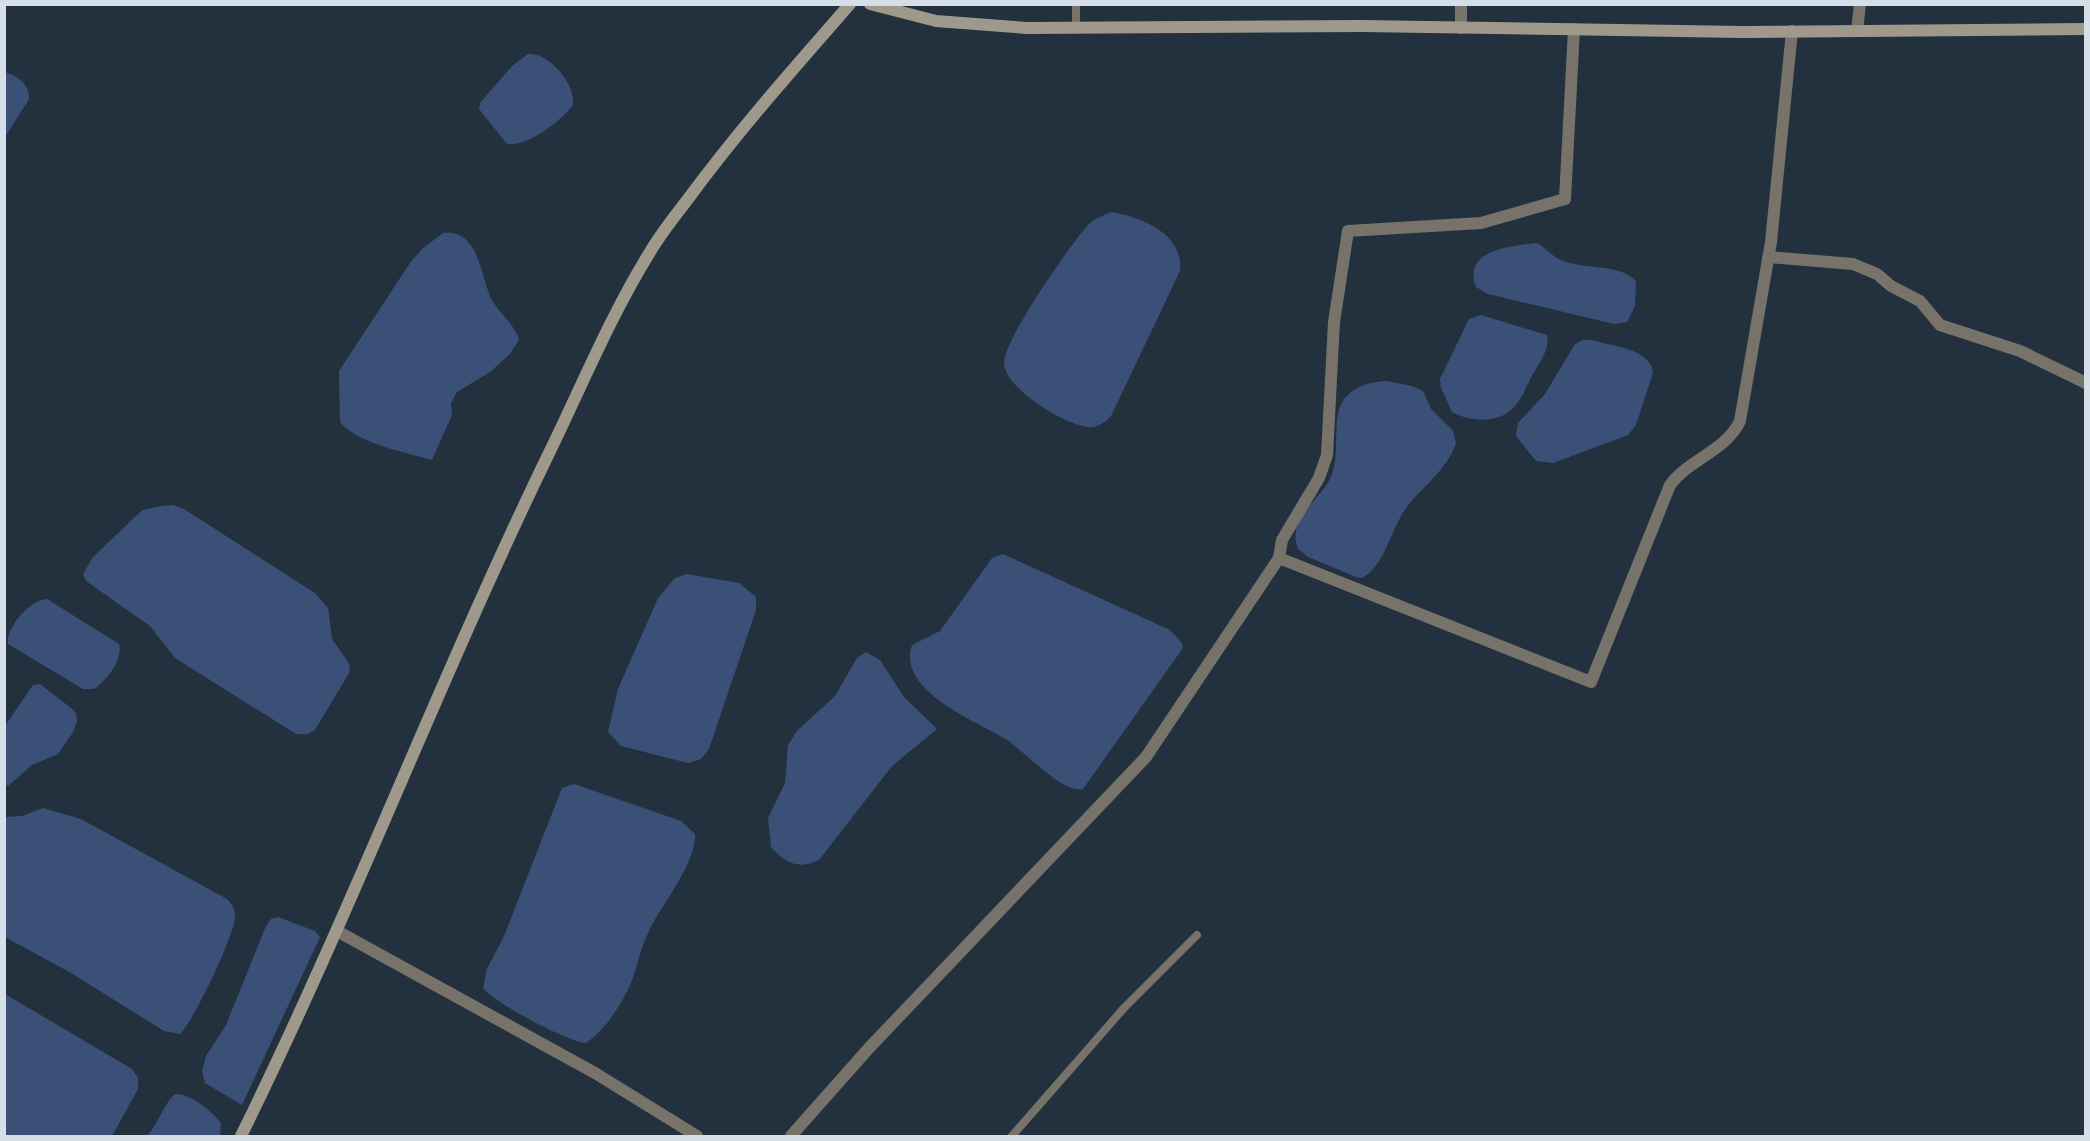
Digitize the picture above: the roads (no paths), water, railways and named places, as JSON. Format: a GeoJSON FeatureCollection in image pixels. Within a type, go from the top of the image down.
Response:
{"type":"FeatureCollection","features":[{"type":"Feature","properties":{"kind":"street"},"geometry":{"type":"LineString","coordinates":[[242,1137],[337,931],[497,564],[582,379],[627,290],[652,248],[720,156],[850,4]]}},
{"type":"Feature","properties":{"kind":"street"},"geometry":{"type":"LineString","coordinates":[[870,4],[936,21],[997,27],[1792,31],[2085,29]]}},
{"type":"Feature","properties":{"kind":"street"},"geometry":{"type":"LineString","coordinates":[[1461,4],[1461,28]]}},
{"type":"Feature","properties":{"kind":"street"},"geometry":{"type":"LineString","coordinates":[[1857,31],[1860,4]]}},
{"type":"Feature","properties":{"kind":"street"},"geometry":{"type":"LineString","coordinates":[[791,1137],[869,1048],[1146,757],[1279,558],[1282,540],[1319,478],[1327,455],[1334,322],[1348,231],[1481,223],[1564,199],[1574,29]]}},
{"type":"Feature","properties":{"kind":"street"},"geometry":{"type":"LineString","coordinates":[[1279,558],[1591,682],[1670,485],[1682,471],[1729,438],[1740,421],[1768,257],[1792,31]]}},
{"type":"Feature","properties":{"kind":"street"},"geometry":{"type":"LineString","coordinates":[[1768,257],[1853,264],[1865,268],[1920,301],[1940,325],[2020,351],[2085,383]]}},
{"type":"Feature","properties":{"kind":"street"},"geometry":{"type":"LineString","coordinates":[[337,931],[612,1083],[697,1137]]}},
{"type":"Feature","properties":{"kind":"lane"},"geometry":{"type":"LineString","coordinates":[[1076,4],[1076,28]]}},
{"type":"Feature","properties":{"kind":"lane"},"geometry":{"type":"LineString","coordinates":[[1012,1137],[1124,1008],[1197,935]]}},
{"type":"Feature","properties":{"kind":"water"},"geometry":{"type":"Polygon","coordinates":[[[528,54],[544,58],[560,71],[570,88],[573,105],[543,132],[515,144],[507,144],[479,109],[480,103],[512,66],[528,54]]]}},
{"type":"Feature","properties":{"kind":"water"},"geometry":{"type":"Polygon","coordinates":[[[5,72],[25,85],[29,99],[5,137],[5,72]]]}},
{"type":"Feature","properties":{"kind":"water"},"geometry":{"type":"Polygon","coordinates":[[[1111,212],[1148,223],[1168,237],[1179,258],[1180,271],[1111,416],[1094,427],[1087,427],[1064,419],[1037,404],[1014,384],[1004,363],[1014,334],[1066,253],[1089,224],[1111,212]]]}},
{"type":"Feature","properties":{"kind":"water"},"geometry":{"type":"Polygon","coordinates":[[[443,233],[456,234],[472,247],[493,302],[511,325],[519,340],[509,355],[490,372],[457,392],[451,403],[452,415],[432,460],[370,441],[358,436],[340,422],[339,371],[410,263],[422,249],[443,233]]]}},
{"type":"Feature","properties":{"kind":"water"},"geometry":{"type":"Polygon","coordinates":[[[1538,243],[1561,260],[1611,269],[1629,275],[1636,281],[1635,306],[1627,322],[1614,324],[1488,294],[1476,287],[1473,274],[1476,264],[1483,257],[1504,248],[1538,243]]]}},
{"type":"Feature","properties":{"kind":"water"},"geometry":{"type":"Polygon","coordinates":[[[1481,315],[1547,335],[1548,340],[1544,355],[1517,404],[1508,413],[1484,420],[1467,418],[1452,412],[1441,388],[1440,379],[1469,319],[1481,315]]]}},
{"type":"Feature","properties":{"kind":"water"},"geometry":{"type":"Polygon","coordinates":[[[1582,340],[1629,349],[1645,358],[1651,365],[1653,373],[1636,425],[1628,435],[1553,463],[1536,461],[1516,436],[1518,423],[1545,394],[1575,344],[1582,340]]]}},
{"type":"Feature","properties":{"kind":"water"},"geometry":{"type":"Polygon","coordinates":[[[1387,381],[1412,386],[1423,391],[1431,409],[1453,431],[1456,443],[1441,470],[1401,515],[1377,564],[1362,578],[1308,557],[1298,549],[1297,529],[1300,520],[1331,477],[1335,458],[1337,417],[1343,401],[1362,386],[1387,381]]]}},
{"type":"Feature","properties":{"kind":"water"},"geometry":{"type":"Polygon","coordinates":[[[173,505],[184,509],[315,593],[328,608],[332,639],[350,665],[349,673],[315,730],[308,734],[296,734],[175,658],[150,626],[86,581],[83,574],[93,557],[143,510],[173,505]]]}},
{"type":"Feature","properties":{"kind":"water"},"geometry":{"type":"Polygon","coordinates":[[[1003,554],[1170,630],[1182,643],[1183,648],[1083,789],[1074,789],[1065,785],[1007,740],[943,703],[916,677],[910,662],[912,645],[940,631],[992,558],[1003,554]]]}},
{"type":"Feature","properties":{"kind":"water"},"geometry":{"type":"Polygon","coordinates":[[[687,574],[739,583],[756,597],[756,610],[709,749],[701,759],[688,763],[621,746],[608,732],[618,689],[658,598],[675,578],[687,574]]]}},
{"type":"Feature","properties":{"kind":"water"},"geometry":{"type":"Polygon","coordinates":[[[47,599],[119,644],[119,657],[113,669],[94,689],[83,689],[8,644],[11,630],[20,616],[33,604],[47,599]]]}},
{"type":"Feature","properties":{"kind":"water"},"geometry":{"type":"Polygon","coordinates":[[[866,652],[880,660],[904,697],[937,729],[892,766],[819,860],[805,864],[787,861],[771,847],[768,818],[785,783],[788,745],[797,731],[835,696],[857,658],[866,652]]]}},
{"type":"Feature","properties":{"kind":"water"},"geometry":{"type":"Polygon","coordinates":[[[40,684],[76,713],[77,721],[73,732],[58,754],[32,765],[8,786],[5,785],[5,726],[33,685],[40,684]]]}},
{"type":"Feature","properties":{"kind":"water"},"geometry":{"type":"Polygon","coordinates":[[[574,784],[681,821],[695,834],[694,845],[685,870],[646,937],[628,989],[608,1022],[586,1043],[564,1036],[532,1020],[500,1002],[483,988],[487,969],[504,936],[562,788],[574,784]]]}},
{"type":"Feature","properties":{"kind":"water"},"geometry":{"type":"Polygon","coordinates":[[[43,808],[81,819],[227,899],[233,906],[235,915],[229,940],[213,977],[180,1034],[164,1031],[71,973],[5,937],[5,817],[22,816],[43,808]]]}},
{"type":"Feature","properties":{"kind":"water"},"geometry":{"type":"Polygon","coordinates":[[[278,917],[315,931],[320,937],[242,1105],[205,1083],[202,1071],[206,1056],[226,1025],[266,926],[271,919],[278,917]]]}},
{"type":"Feature","properties":{"kind":"water"},"geometry":{"type":"Polygon","coordinates":[[[5,994],[132,1069],[138,1078],[138,1089],[112,1136],[5,1136],[5,994]]]}},
{"type":"Feature","properties":{"kind":"water"},"geometry":{"type":"Polygon","coordinates":[[[175,1094],[187,1096],[212,1113],[221,1123],[220,1136],[147,1136],[175,1094]]]}}]}
